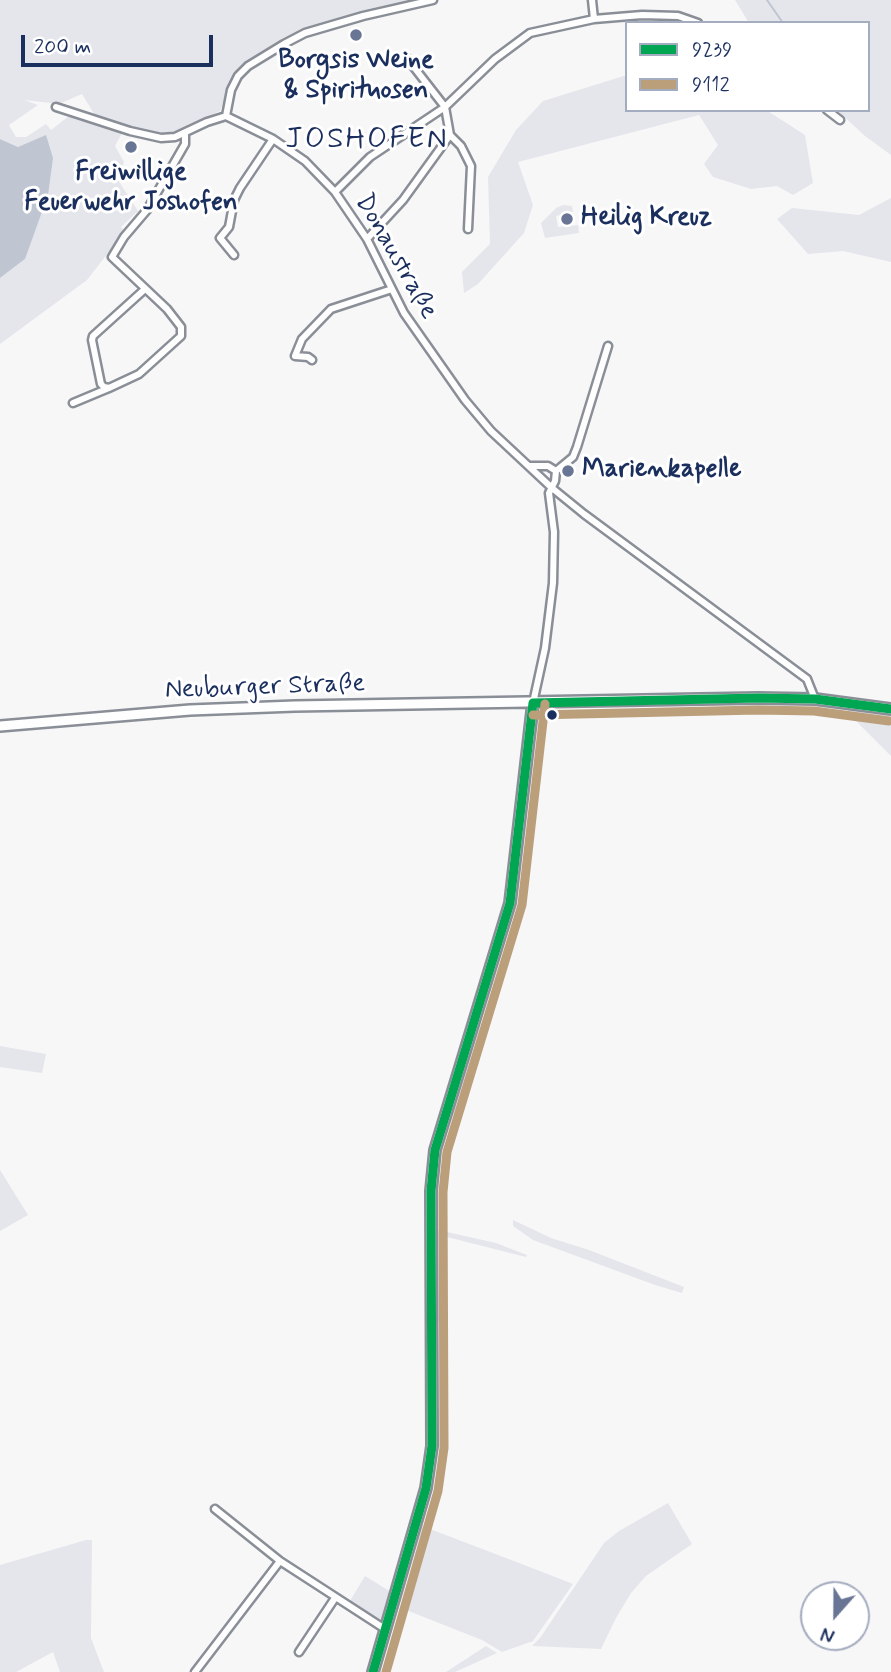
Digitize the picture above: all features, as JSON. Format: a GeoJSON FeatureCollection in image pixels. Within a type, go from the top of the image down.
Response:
{"type":"FeatureCollection","features":[{"type":"Feature","properties":{"kind":"street"},"geometry":{"type":"LineString","coordinates":[[56,107],[161,138],[185,136],[207,122],[226,116],[231,90],[238,75],[284,44],[305,33],[352,19],[433,0]]}},
{"type":"Feature","properties":{"kind":"street"},"geometry":{"type":"LineString","coordinates":[[592,0],[594,19]]}},
{"type":"Feature","properties":{"kind":"street"},"geometry":{"type":"LineString","coordinates":[[335,192],[370,157],[445,107],[495,59],[530,33],[594,19],[642,15],[678,16],[692,21]]}},
{"type":"Feature","properties":{"kind":"street"},"geometry":{"type":"LineString","coordinates":[[406,57],[445,107],[450,135],[461,146],[471,166],[468,229]]}},
{"type":"Feature","properties":{"kind":"street"},"geometry":{"type":"LineString","coordinates":[[830,112],[840,120]]}},
{"type":"Feature","properties":{"kind":"street","name":"Donaustraße"},"geometry":{"type":"LineString","coordinates":[[226,116],[273,139],[305,161],[335,192],[367,239],[404,313],[465,400],[491,430],[552,488],[807,679],[815,699]]}},
{"type":"Feature","properties":{"kind":"street"},"geometry":{"type":"LineString","coordinates":[[367,239],[403,200],[450,135]]}},
{"type":"Feature","properties":{"kind":"street"},"geometry":{"type":"LineString","coordinates":[[73,403],[139,374],[181,336],[181,327],[167,309],[114,260],[112,254],[147,210],[185,144],[185,136]]}},
{"type":"Feature","properties":{"kind":"street"},"geometry":{"type":"LineString","coordinates":[[234,255],[220,238],[229,227],[234,200],[240,188],[273,139]]}},
{"type":"Feature","properties":{"kind":"street"},"geometry":{"type":"LineString","coordinates":[[108,387],[101,384],[93,336],[145,289]]}},
{"type":"Feature","properties":{"kind":"street"},"geometry":{"type":"LineString","coordinates":[[312,360],[308,356],[295,356],[302,339],[331,309],[392,289]]}},
{"type":"Feature","properties":{"kind":"street"},"geometry":{"type":"LineString","coordinates":[[373,1672],[426,1488],[432,1447],[432,1178],[435,1150],[510,903],[533,703],[545,648],[553,583],[554,532],[549,493],[556,471],[573,457],[578,447],[608,346]]}},
{"type":"Feature","properties":{"kind":"street"},"geometry":{"type":"LineString","coordinates":[[529,466],[548,466],[556,471]]}},
{"type":"Feature","properties":{"kind":"street","name":"Neuburger Straße"},"geometry":{"type":"LineString","coordinates":[[0,726],[190,710],[758,698],[815,699],[891,709]]}},
{"type":"Feature","properties":{"kind":"street"},"geometry":{"type":"LineString","coordinates":[[215,1509],[280,1561],[385,1629]]}},
{"type":"Feature","properties":{"kind":"street"},"geometry":{"type":"LineString","coordinates":[[195,1672],[280,1561]]}},
{"type":"Feature","properties":{"kind":"street"},"geometry":{"type":"LineString","coordinates":[[299,1652],[335,1598]]}},
{"type":"Feature","properties":{"kind":"shaded area"},"geometry":{"type":"Polygon","coordinates":[[[0,0],[416,0],[299,31],[237,70],[220,111],[172,133],[143,133],[96,117],[82,94],[59,104],[24,100],[38,105],[9,125],[16,137],[26,137],[46,124],[51,130],[69,116],[123,131],[115,146],[124,162],[118,180],[138,211],[121,227],[125,231],[87,280],[0,344],[0,278],[25,259],[33,142],[18,147],[0,139],[0,0]]]}},
{"type":"Feature","properties":{"kind":"shaded area"},"geometry":{"type":"Polygon","coordinates":[[[735,0],[891,0],[891,155],[839,112],[870,112],[870,21],[748,21],[735,0]]]}},
{"type":"Feature","properties":{"kind":"shaded area"},"geometry":{"type":"Polygon","coordinates":[[[625,76],[625,112],[769,112],[805,135],[813,183],[793,195],[777,186],[751,189],[713,177],[704,164],[718,145],[699,115],[518,162],[533,205],[524,233],[478,284],[464,293],[462,272],[490,244],[488,177],[516,130],[543,101],[625,76]]]}},
{"type":"Feature","properties":{"kind":"shaded area"},"geometry":{"type":"Polygon","coordinates":[[[46,135],[53,158],[48,195],[25,259],[0,278],[0,139],[18,147],[46,135]]]}},
{"type":"Feature","properties":{"kind":"shaded area"},"geometry":{"type":"Polygon","coordinates":[[[891,198],[891,262],[843,251],[808,254],[777,219],[792,208],[859,215],[891,198]]]}},
{"type":"Feature","properties":{"kind":"shaded area"},"geometry":{"type":"Polygon","coordinates":[[[563,205],[572,206],[573,212],[556,216],[558,227],[578,225],[579,233],[545,238],[541,223],[556,208],[563,205]]]}},
{"type":"Feature","properties":{"kind":"shaded area"},"geometry":{"type":"Polygon","coordinates":[[[848,710],[891,716],[891,756],[848,713],[848,710]]]}},
{"type":"Feature","properties":{"kind":"shaded area"},"geometry":{"type":"Polygon","coordinates":[[[482,1009],[476,1060],[455,1116],[449,1113],[482,1009]]]}},
{"type":"Feature","properties":{"kind":"shaded area"},"geometry":{"type":"Polygon","coordinates":[[[0,1046],[46,1054],[42,1073],[0,1067],[0,1046]]]}},
{"type":"Feature","properties":{"kind":"shaded area"},"geometry":{"type":"Polygon","coordinates":[[[0,1170],[28,1215],[0,1231],[0,1170]]]}},
{"type":"Feature","properties":{"kind":"shaded area"},"geometry":{"type":"Polygon","coordinates":[[[513,1220],[551,1238],[684,1287],[682,1293],[533,1240],[513,1226],[513,1220]]]}},
{"type":"Feature","properties":{"kind":"shaded area"},"geometry":{"type":"Polygon","coordinates":[[[438,1230],[496,1243],[527,1255],[526,1257],[443,1236],[445,1296],[440,1320],[434,1325],[438,1230]]]}},
{"type":"Feature","properties":{"kind":"shaded area"},"geometry":{"type":"Polygon","coordinates":[[[668,1503],[692,1544],[646,1576],[631,1593],[601,1649],[532,1646],[604,1543],[619,1531],[668,1503]]]}},
{"type":"Feature","properties":{"kind":"shaded area"},"geometry":{"type":"Polygon","coordinates":[[[422,1526],[573,1584],[533,1641],[502,1652],[482,1640],[401,1608],[422,1526]]]}},
{"type":"Feature","properties":{"kind":"shaded area"},"geometry":{"type":"Polygon","coordinates":[[[92,1540],[91,1638],[104,1672],[60,1672],[53,1652],[16,1672],[0,1672],[0,1565],[92,1540]]]}},
{"type":"Feature","properties":{"kind":"shaded area"},"geometry":{"type":"Polygon","coordinates":[[[365,1576],[391,1592],[383,1623],[348,1604],[365,1576]]]}},
{"type":"Feature","properties":{"kind":"shaded area"},"geometry":{"type":"Polygon","coordinates":[[[486,1646],[497,1653],[455,1672],[446,1672],[486,1646]]]}},
{"type":"Feature","properties":{"kind":"waterway"},"geometry":{"type":"LineString","coordinates":[[767,0],[782,21]]}},
{"type":"Feature","properties":{"kind":"transit line","name":"9239"},"geometry":{"type":"LineString","coordinates":[[533,703],[758,698],[815,699],[891,709]]}},
{"type":"Feature","properties":{"kind":"transit line","name":"9239"},"geometry":{"type":"LineString","coordinates":[[373,1672],[426,1488],[432,1446],[431,1191],[435,1150],[510,903],[533,703]]}},
{"type":"Feature","properties":{"kind":"transit line","name":"9112"},"geometry":{"type":"LineString","coordinates":[[386,1672],[438,1491],[444,1448],[443,1192],[447,1152],[522,905],[545,704]]}},
{"type":"Feature","properties":{"kind":"transit line","name":"9112"},"geometry":{"type":"LineString","coordinates":[[533,715],[758,710],[814,711],[889,721]]}},
{"type":"Feature","properties":{"kind":"place","name":"Borgsis Weine & Spirituosen"},"geometry":{"type":"Point","coordinates":[356,35]}},
{"type":"Feature","properties":{"kind":"place","name":"Freiwillige Feuerwehr Joshofen"},"geometry":{"type":"Point","coordinates":[131,147]}},
{"type":"Feature","properties":{"kind":"place","name":"Heilig Kreuz"},"geometry":{"type":"Point","coordinates":[567,219]}},
{"type":"Feature","properties":{"kind":"place","name":"Marienkapelle"},"geometry":{"type":"Point","coordinates":[568,471]}},
{"type":"Feature","properties":{"kind":"district","name":"JOSHOFEN"},"geometry":{"type":"Point","coordinates":[367,141]}}]}
